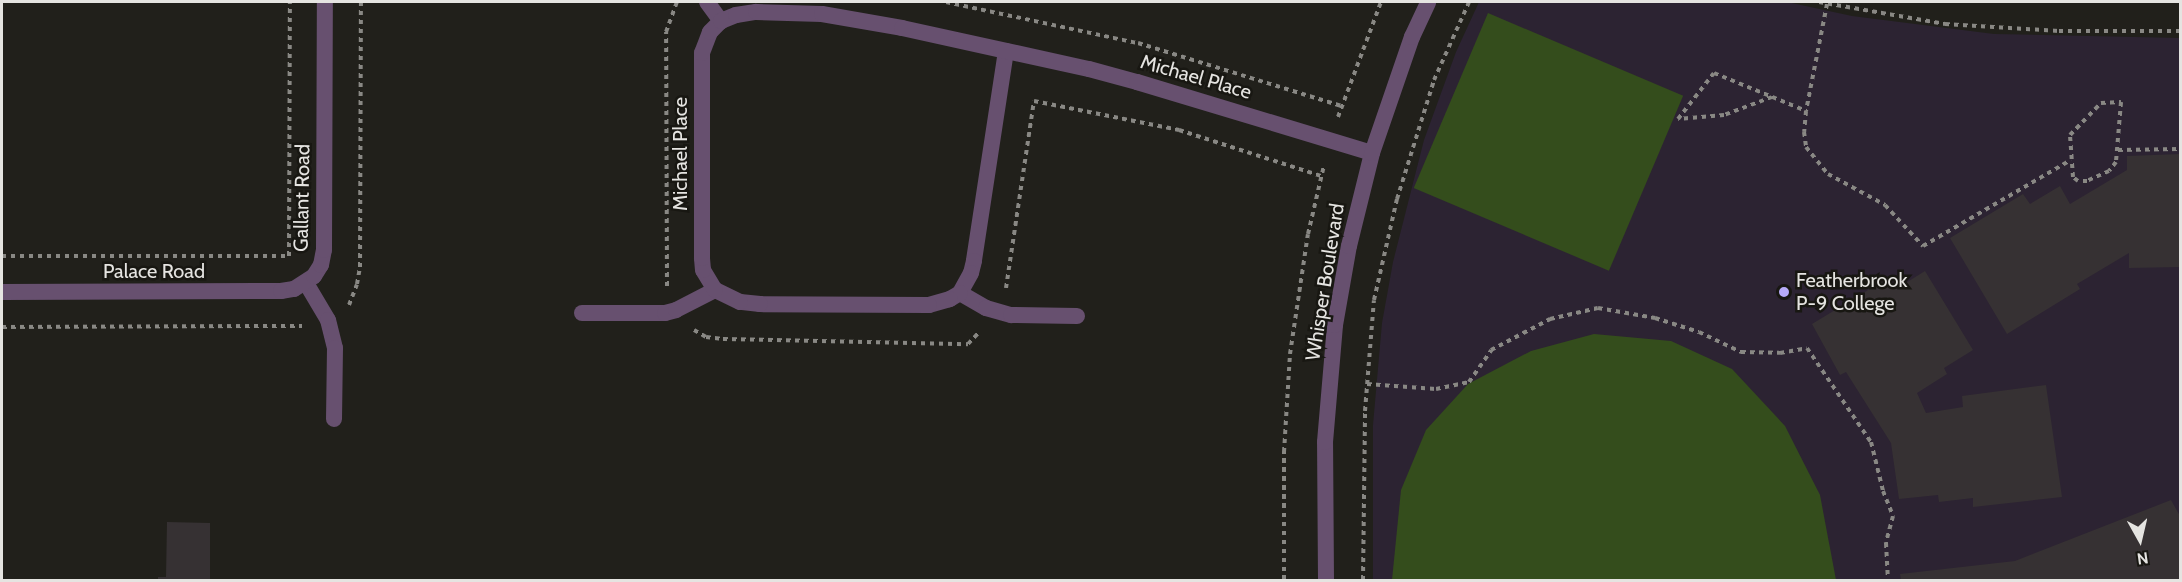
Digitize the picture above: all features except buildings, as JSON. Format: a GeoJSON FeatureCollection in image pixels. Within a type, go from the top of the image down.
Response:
{"type":"FeatureCollection","features":[{"type":"Feature","properties":{"kind":"street","name":"Gallant Road"},"geometry":{"type":"LineString","coordinates":[[306,283],[321,265],[324,250],[325,2]]}},
{"type":"Feature","properties":{"kind":"street"},"geometry":{"type":"LineString","coordinates":[[708,2],[721,21]]}},
{"type":"Feature","properties":{"kind":"street","name":"Whisper Boulevard"},"geometry":{"type":"LineString","coordinates":[[1326,580],[1325,442],[1335,325],[1349,246],[1372,153],[1412,38],[1428,2]]}},
{"type":"Feature","properties":{"kind":"street","name":"Michael Place"},"geometry":{"type":"LineString","coordinates":[[715,290],[703,270],[702,258],[701,75],[704,43],[710,32],[721,21],[736,15],[756,12],[822,14],[1006,51],[1137,82],[1372,153]]}},
{"type":"Feature","properties":{"kind":"street"},"geometry":{"type":"LineString","coordinates":[[582,313],[648,314],[676,310],[715,290],[740,302],[772,304],[929,305],[950,299],[960,292],[971,273],[974,261],[1006,51]]}},
{"type":"Feature","properties":{"kind":"street","name":"Palace Road"},"geometry":{"type":"LineString","coordinates":[[2,292],[259,292],[294,290],[306,283]]}},
{"type":"Feature","properties":{"kind":"street"},"geometry":{"type":"LineString","coordinates":[[306,283],[328,320],[334,348],[334,419]]}},
{"type":"Feature","properties":{"kind":"street"},"geometry":{"type":"LineString","coordinates":[[960,292],[999,312],[1024,316],[1077,316]]}},
{"type":"Feature","properties":{"kind":"path"},"geometry":{"type":"LineString","coordinates":[[2,256],[289,256],[290,2]]}},
{"type":"Feature","properties":{"kind":"path"},"geometry":{"type":"LineString","coordinates":[[2,327],[288,328],[328,320],[340,314],[354,295],[360,267],[361,2]]}},
{"type":"Feature","properties":{"kind":"path"},"geometry":{"type":"LineString","coordinates":[[678,2],[669,19],[666,53],[666,283],[676,310],[696,332],[723,339],[968,344],[999,312],[1007,284],[1034,101],[1179,130],[1321,176]]}},
{"type":"Feature","properties":{"kind":"path"},"geometry":{"type":"LineString","coordinates":[[946,2],[1138,43],[1341,106]]}},
{"type":"Feature","properties":{"kind":"path"},"geometry":{"type":"LineString","coordinates":[[1284,580],[1284,452],[1290,354],[1308,234],[1321,176],[1341,106],[1381,2]]}},
{"type":"Feature","properties":{"kind":"path"},"geometry":{"type":"LineString","coordinates":[[1363,580],[1367,384],[1374,300],[1397,200],[1434,80],[1469,2]]}},
{"type":"Feature","properties":{"kind":"path"},"geometry":{"type":"LineString","coordinates":[[1819,2],[1904,18],[2000,29],[2181,31]]}},
{"type":"Feature","properties":{"kind":"path"},"geometry":{"type":"LineString","coordinates":[[1827,3],[1806,111],[1804,142],[1819,167],[1885,205],[1923,246],[2071,160]]}},
{"type":"Feature","properties":{"kind":"path"},"geometry":{"type":"LineString","coordinates":[[1772,97],[1724,115],[1678,119],[1714,73],[1806,111]]}},
{"type":"Feature","properties":{"kind":"path"},"geometry":{"type":"LineString","coordinates":[[2121,102],[2116,162],[2109,171],[2086,181],[2078,181],[2073,177],[2071,160],[2070,135],[2101,103],[2121,102]]}},
{"type":"Feature","properties":{"kind":"path"},"geometry":{"type":"LineString","coordinates":[[2118,150],[2181,149]]}},
{"type":"Feature","properties":{"kind":"path"},"geometry":{"type":"LineString","coordinates":[[1367,384],[1436,389],[1469,382],[1491,351],[1550,320],[1598,308],[1655,318],[1699,332],[1741,352],[1779,353],[1807,348],[1871,441],[1883,491],[1893,516],[1886,543],[1888,580]]}},
{"type":"Feature","properties":{"kind":"shaded area","name":"Featherbrook P-9 College"},"geometry":{"type":"Polygon","coordinates":[[[1479,2],[1787,2],[1852,16],[1994,34],[2180,38],[2180,580],[1373,580],[1373,425],[1382,323],[1393,262],[1424,140],[1456,52],[1479,2]]]}},
{"type":"Feature","properties":{"kind":"green space"},"geometry":{"type":"Polygon","coordinates":[[[1488,13],[1683,96],[1609,271],[1414,188],[1488,13]]]}},
{"type":"Feature","properties":{"kind":"green space"},"geometry":{"type":"Polygon","coordinates":[[[1594,334],[1671,341],[1732,369],[1785,426],[1820,495],[1836,580],[1392,580],[1401,490],[1426,430],[1468,384],[1531,351],[1594,334]]]}},
{"type":"Feature","properties":{"kind":"place","name":"Featherbrook P-9 College"},"geometry":{"type":"Point","coordinates":[1784,292]}}]}
